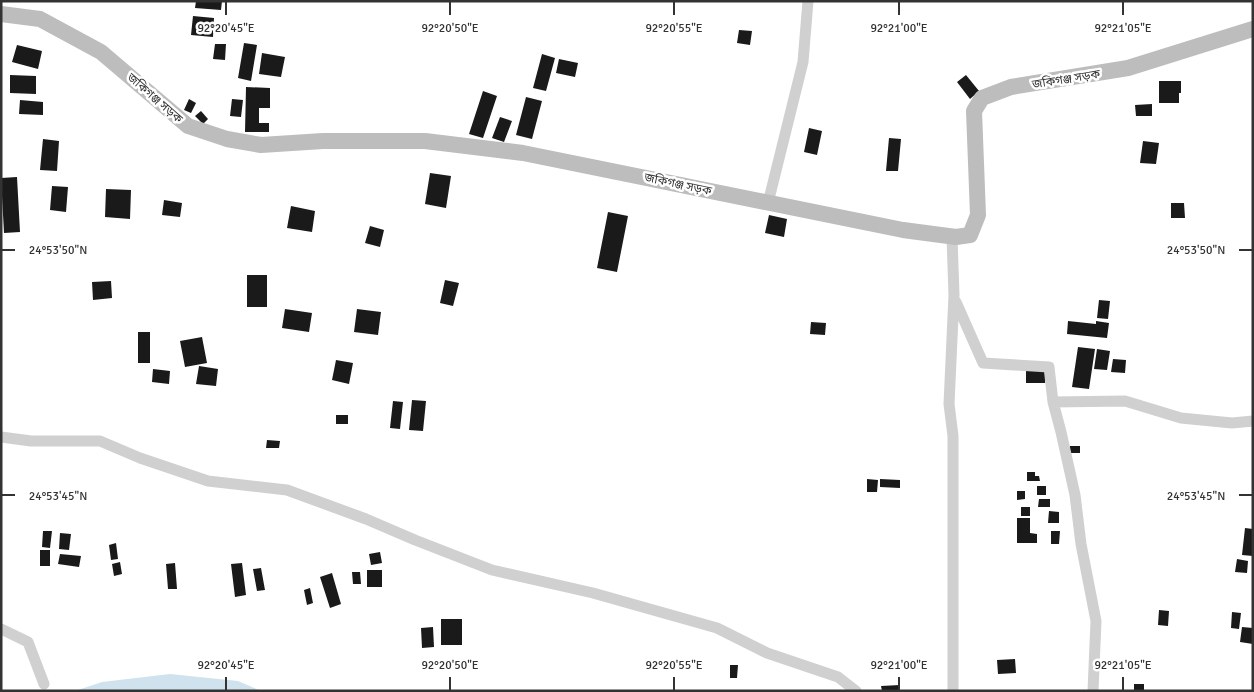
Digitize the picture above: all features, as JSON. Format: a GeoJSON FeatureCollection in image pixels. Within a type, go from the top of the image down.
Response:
{"type":"FeatureCollection","features":[{"type":"Feature","properties":{"kind":"main road","name":"জকিগঞ্জ সড়ক"},"geometry":{"type":"LineString","coordinates":[[1,14],[40,19],[100,52],[188,126],[227,139],[261,145],[323,141],[425,141],[523,153],[903,230],[954,237],[970,236],[978,215],[974,112],[982,98],[1011,87],[1128,68],[1253,28]]}},
{"type":"Feature","properties":{"kind":"street"},"geometry":{"type":"LineString","coordinates":[[768,203],[803,62],[808,1]]}},
{"type":"Feature","properties":{"kind":"street"},"geometry":{"type":"LineString","coordinates":[[954,237],[956,305],[983,363],[1049,367],[1053,402],[1075,495],[1081,544],[1096,621],[1093,691]]}},
{"type":"Feature","properties":{"kind":"street"},"geometry":{"type":"LineString","coordinates":[[953,691],[953,436],[949,404],[954,296],[954,237]]}},
{"type":"Feature","properties":{"kind":"street"},"geometry":{"type":"LineString","coordinates":[[1053,402],[1125,401],[1181,418],[1232,423],[1253,421]]}},
{"type":"Feature","properties":{"kind":"street"},"geometry":{"type":"LineString","coordinates":[[1,437],[31,441],[100,441],[140,458],[208,481],[287,490],[366,519],[492,570],[593,593],[717,628],[767,652],[838,677],[856,691]]}},
{"type":"Feature","properties":{"kind":"street"},"geometry":{"type":"LineString","coordinates":[[1,629],[28,642],[44,684]]}},
{"type":"Feature","properties":{"kind":"water"},"geometry":{"type":"Polygon","coordinates":[[[170,674],[238,681],[261,691],[75,691],[102,682],[170,674]]]}},
{"type":"Feature","properties":{"kind":"building"},"geometry":{"type":"Polygon","coordinates":[[[196,1],[222,1],[221,10],[195,8],[196,1]]]}},
{"type":"Feature","properties":{"kind":"building"},"geometry":{"type":"Polygon","coordinates":[[[193,16],[214,18],[213,37],[191,35],[193,16]]]}},
{"type":"Feature","properties":{"kind":"building"},"geometry":{"type":"Polygon","coordinates":[[[739,30],[752,31],[750,45],[737,43],[739,30]]]}},
{"type":"Feature","properties":{"kind":"building"},"geometry":{"type":"Polygon","coordinates":[[[244,43],[257,45],[251,81],[238,78],[244,43]]]}},
{"type":"Feature","properties":{"kind":"building"},"geometry":{"type":"Polygon","coordinates":[[[215,44],[226,44],[225,60],[213,59],[215,44]]]}},
{"type":"Feature","properties":{"kind":"building"},"geometry":{"type":"Polygon","coordinates":[[[17,45],[42,51],[38,69],[12,62],[17,45]]]}},
{"type":"Feature","properties":{"kind":"building"},"geometry":{"type":"Polygon","coordinates":[[[262,53],[285,57],[281,77],[259,74],[262,53]]]}},
{"type":"Feature","properties":{"kind":"building"},"geometry":{"type":"Polygon","coordinates":[[[542,54],[555,58],[546,91],[533,88],[542,54]]]}},
{"type":"Feature","properties":{"kind":"building"},"geometry":{"type":"Polygon","coordinates":[[[559,59],[578,63],[575,77],[556,73],[559,59]]]}},
{"type":"Feature","properties":{"kind":"building"},"geometry":{"type":"Polygon","coordinates":[[[10,75],[36,76],[36,94],[10,93],[10,75]]]}},
{"type":"Feature","properties":{"kind":"building"},"geometry":{"type":"Polygon","coordinates":[[[966,75],[979,91],[970,99],[957,82],[966,75]]]}},
{"type":"Feature","properties":{"kind":"building"},"geometry":{"type":"Polygon","coordinates":[[[1159,81],[1181,81],[1179,103],[1159,103],[1159,81]]]}},
{"type":"Feature","properties":{"kind":"building"},"geometry":{"type":"Polygon","coordinates":[[[246,87],[270,88],[270,108],[259,108],[259,123],[269,123],[269,132],[245,132],[246,87]]]}},
{"type":"Feature","properties":{"kind":"building"},"geometry":{"type":"Polygon","coordinates":[[[483,91],[497,96],[483,138],[469,134],[483,91]]]}},
{"type":"Feature","properties":{"kind":"building"},"geometry":{"type":"Polygon","coordinates":[[[526,97],[542,101],[532,139],[516,135],[526,97]]]}},
{"type":"Feature","properties":{"kind":"building"},"geometry":{"type":"Polygon","coordinates":[[[189,99],[196,103],[191,113],[184,110],[189,99]]]}},
{"type":"Feature","properties":{"kind":"building"},"geometry":{"type":"Polygon","coordinates":[[[232,99],[243,100],[241,117],[230,116],[232,99]]]}},
{"type":"Feature","properties":{"kind":"building"},"geometry":{"type":"Polygon","coordinates":[[[20,100],[43,102],[43,115],[19,114],[20,100]]]}},
{"type":"Feature","properties":{"kind":"building"},"geometry":{"type":"Polygon","coordinates":[[[1152,104],[1152,116],[1136,116],[1135,105],[1152,104]]]}},
{"type":"Feature","properties":{"kind":"building"},"geometry":{"type":"Polygon","coordinates":[[[201,111],[208,119],[203,124],[195,116],[201,111]]]}},
{"type":"Feature","properties":{"kind":"building"},"geometry":{"type":"Polygon","coordinates":[[[500,117],[512,121],[504,142],[492,138],[500,117]]]}},
{"type":"Feature","properties":{"kind":"building"},"geometry":{"type":"Polygon","coordinates":[[[809,128],[822,131],[817,155],[804,152],[809,128]]]}},
{"type":"Feature","properties":{"kind":"building"},"geometry":{"type":"Polygon","coordinates":[[[889,138],[901,139],[898,171],[886,171],[889,138]]]}},
{"type":"Feature","properties":{"kind":"building"},"geometry":{"type":"Polygon","coordinates":[[[43,139],[59,141],[57,171],[40,170],[43,139]]]}},
{"type":"Feature","properties":{"kind":"building"},"geometry":{"type":"Polygon","coordinates":[[[1143,141],[1159,143],[1156,164],[1140,163],[1143,141]]]}},
{"type":"Feature","properties":{"kind":"building"},"geometry":{"type":"Polygon","coordinates":[[[430,173],[451,176],[446,208],[425,204],[430,173]]]}},
{"type":"Feature","properties":{"kind":"building"},"geometry":{"type":"Polygon","coordinates":[[[17,177],[20,232],[4,233],[1,178],[17,177]]]}},
{"type":"Feature","properties":{"kind":"building"},"geometry":{"type":"Polygon","coordinates":[[[52,186],[68,187],[66,212],[50,210],[52,186]]]}},
{"type":"Feature","properties":{"kind":"building"},"geometry":{"type":"Polygon","coordinates":[[[106,189],[131,190],[130,219],[105,217],[106,189]]]}},
{"type":"Feature","properties":{"kind":"building"},"geometry":{"type":"Polygon","coordinates":[[[164,200],[182,203],[180,217],[162,215],[164,200]]]}},
{"type":"Feature","properties":{"kind":"building"},"geometry":{"type":"Polygon","coordinates":[[[1171,203],[1184,203],[1185,218],[1171,218],[1171,203]]]}},
{"type":"Feature","properties":{"kind":"building"},"geometry":{"type":"Polygon","coordinates":[[[291,206],[315,211],[312,232],[287,228],[291,206]]]}},
{"type":"Feature","properties":{"kind":"building"},"geometry":{"type":"Polygon","coordinates":[[[608,212],[628,216],[617,272],[597,268],[608,212]]]}},
{"type":"Feature","properties":{"kind":"building"},"geometry":{"type":"Polygon","coordinates":[[[769,215],[787,219],[784,237],[765,233],[769,215]]]}},
{"type":"Feature","properties":{"kind":"building"},"geometry":{"type":"Polygon","coordinates":[[[370,226],[384,230],[380,247],[365,243],[370,226]]]}},
{"type":"Feature","properties":{"kind":"building"},"geometry":{"type":"Polygon","coordinates":[[[247,275],[267,275],[267,307],[247,307],[247,275]]]}},
{"type":"Feature","properties":{"kind":"building"},"geometry":{"type":"Polygon","coordinates":[[[445,280],[459,283],[453,306],[440,303],[445,280]]]}},
{"type":"Feature","properties":{"kind":"building"},"geometry":{"type":"Polygon","coordinates":[[[111,281],[112,298],[93,300],[92,282],[111,281]]]}},
{"type":"Feature","properties":{"kind":"building"},"geometry":{"type":"Polygon","coordinates":[[[1099,300],[1110,301],[1108,319],[1097,318],[1099,300]]]}},
{"type":"Feature","properties":{"kind":"building"},"geometry":{"type":"Polygon","coordinates":[[[285,309],[312,313],[309,332],[282,328],[285,309]]]}},
{"type":"Feature","properties":{"kind":"building"},"geometry":{"type":"Polygon","coordinates":[[[357,309],[381,312],[378,335],[354,332],[357,309]]]}},
{"type":"Feature","properties":{"kind":"building"},"geometry":{"type":"Polygon","coordinates":[[[1068,321],[1096,324],[1096,321],[1109,323],[1107,338],[1067,334],[1068,321]]]}},
{"type":"Feature","properties":{"kind":"building"},"geometry":{"type":"Polygon","coordinates":[[[811,322],[826,323],[825,335],[810,334],[811,322]]]}},
{"type":"Feature","properties":{"kind":"building"},"geometry":{"type":"Polygon","coordinates":[[[138,332],[150,332],[150,363],[138,363],[138,332]]]}},
{"type":"Feature","properties":{"kind":"building"},"geometry":{"type":"Polygon","coordinates":[[[202,337],[207,363],[185,367],[180,341],[202,337]]]}},
{"type":"Feature","properties":{"kind":"building"},"geometry":{"type":"Polygon","coordinates":[[[1078,347],[1095,349],[1089,389],[1072,387],[1078,347]]]}},
{"type":"Feature","properties":{"kind":"building"},"geometry":{"type":"Polygon","coordinates":[[[1097,349],[1110,351],[1107,370],[1094,369],[1097,349]]]}},
{"type":"Feature","properties":{"kind":"building"},"geometry":{"type":"Polygon","coordinates":[[[1113,359],[1126,360],[1125,373],[1111,372],[1113,359]]]}},
{"type":"Feature","properties":{"kind":"building"},"geometry":{"type":"Polygon","coordinates":[[[336,360],[353,363],[349,384],[332,380],[336,360]]]}},
{"type":"Feature","properties":{"kind":"building"},"geometry":{"type":"Polygon","coordinates":[[[199,366],[218,369],[216,386],[196,384],[199,366]]]}},
{"type":"Feature","properties":{"kind":"building"},"geometry":{"type":"Polygon","coordinates":[[[1026,368],[1045,368],[1045,383],[1026,383],[1026,368]]]}},
{"type":"Feature","properties":{"kind":"building"},"geometry":{"type":"Polygon","coordinates":[[[153,369],[170,371],[169,384],[152,382],[153,369]]]}},
{"type":"Feature","properties":{"kind":"building"},"geometry":{"type":"Polygon","coordinates":[[[412,400],[426,401],[423,431],[409,430],[412,400]]]}},
{"type":"Feature","properties":{"kind":"building"},"geometry":{"type":"Polygon","coordinates":[[[393,401],[403,402],[400,429],[390,428],[393,401]]]}},
{"type":"Feature","properties":{"kind":"building"},"geometry":{"type":"Polygon","coordinates":[[[336,415],[348,415],[348,424],[336,424],[336,415]]]}},
{"type":"Feature","properties":{"kind":"building"},"geometry":{"type":"Polygon","coordinates":[[[267,440],[280,441],[279,448],[266,448],[267,440]]]}},
{"type":"Feature","properties":{"kind":"building"},"geometry":{"type":"Polygon","coordinates":[[[1070,446],[1080,446],[1080,453],[1070,453],[1070,446]]]}},
{"type":"Feature","properties":{"kind":"building"},"geometry":{"type":"Polygon","coordinates":[[[1027,472],[1035,472],[1035,476],[1039,476],[1040,481],[1027,481],[1027,472]]]}},
{"type":"Feature","properties":{"kind":"building"},"geometry":{"type":"Polygon","coordinates":[[[867,479],[878,480],[877,492],[867,492],[867,479]]]}},
{"type":"Feature","properties":{"kind":"building"},"geometry":{"type":"Polygon","coordinates":[[[880,479],[900,480],[900,488],[880,487],[880,479]]]}},
{"type":"Feature","properties":{"kind":"building"},"geometry":{"type":"Polygon","coordinates":[[[1037,486],[1046,486],[1046,495],[1037,495],[1037,486]]]}},
{"type":"Feature","properties":{"kind":"building"},"geometry":{"type":"Polygon","coordinates":[[[1017,491],[1025,491],[1025,499],[1017,500],[1017,491]]]}},
{"type":"Feature","properties":{"kind":"building"},"geometry":{"type":"Polygon","coordinates":[[[1039,499],[1050,499],[1050,507],[1038,507],[1039,499]]]}},
{"type":"Feature","properties":{"kind":"building"},"geometry":{"type":"Polygon","coordinates":[[[1021,507],[1030,507],[1030,516],[1021,516],[1021,507]]]}},
{"type":"Feature","properties":{"kind":"building"},"geometry":{"type":"Polygon","coordinates":[[[1049,511],[1059,512],[1059,523],[1048,523],[1049,511]]]}},
{"type":"Feature","properties":{"kind":"building"},"geometry":{"type":"Polygon","coordinates":[[[1017,518],[1030,518],[1030,533],[1037,534],[1037,543],[1017,543],[1017,518]]]}},
{"type":"Feature","properties":{"kind":"building"},"geometry":{"type":"Polygon","coordinates":[[[1245,528],[1253,529],[1253,556],[1242,555],[1245,528]]]}},
{"type":"Feature","properties":{"kind":"building"},"geometry":{"type":"Polygon","coordinates":[[[43,531],[52,531],[50,548],[42,547],[43,531]]]}},
{"type":"Feature","properties":{"kind":"building"},"geometry":{"type":"Polygon","coordinates":[[[1051,531],[1060,531],[1059,544],[1051,544],[1051,531]]]}},
{"type":"Feature","properties":{"kind":"building"},"geometry":{"type":"Polygon","coordinates":[[[60,533],[71,534],[69,550],[59,549],[60,533]]]}},
{"type":"Feature","properties":{"kind":"building"},"geometry":{"type":"Polygon","coordinates":[[[116,543],[118,559],[111,560],[109,545],[116,543]]]}},
{"type":"Feature","properties":{"kind":"building"},"geometry":{"type":"Polygon","coordinates":[[[40,550],[50,550],[50,566],[40,566],[40,550]]]}},
{"type":"Feature","properties":{"kind":"building"},"geometry":{"type":"Polygon","coordinates":[[[380,552],[382,563],[371,565],[369,554],[380,552]]]}},
{"type":"Feature","properties":{"kind":"building"},"geometry":{"type":"Polygon","coordinates":[[[60,554],[81,556],[79,567],[58,564],[60,554]]]}},
{"type":"Feature","properties":{"kind":"building"},"geometry":{"type":"Polygon","coordinates":[[[1237,559],[1248,561],[1247,573],[1235,572],[1237,559]]]}},
{"type":"Feature","properties":{"kind":"building"},"geometry":{"type":"Polygon","coordinates":[[[120,562],[122,574],[114,576],[112,564],[120,562]]]}},
{"type":"Feature","properties":{"kind":"building"},"geometry":{"type":"Polygon","coordinates":[[[175,563],[177,589],[168,589],[166,564],[175,563]]]}},
{"type":"Feature","properties":{"kind":"building"},"geometry":{"type":"Polygon","coordinates":[[[242,563],[246,595],[235,597],[231,564],[242,563]]]}},
{"type":"Feature","properties":{"kind":"building"},"geometry":{"type":"Polygon","coordinates":[[[261,568],[265,590],[257,591],[253,569],[261,568]]]}},
{"type":"Feature","properties":{"kind":"building"},"geometry":{"type":"Polygon","coordinates":[[[367,570],[382,570],[382,587],[367,587],[367,570]]]}},
{"type":"Feature","properties":{"kind":"building"},"geometry":{"type":"Polygon","coordinates":[[[352,572],[360,572],[361,584],[353,584],[352,572]]]}},
{"type":"Feature","properties":{"kind":"building"},"geometry":{"type":"Polygon","coordinates":[[[332,573],[341,604],[330,608],[320,577],[332,573]]]}},
{"type":"Feature","properties":{"kind":"building"},"geometry":{"type":"Polygon","coordinates":[[[310,588],[313,603],[307,605],[304,590],[310,588]]]}},
{"type":"Feature","properties":{"kind":"building"},"geometry":{"type":"Polygon","coordinates":[[[1159,610],[1169,611],[1168,626],[1158,625],[1159,610]]]}},
{"type":"Feature","properties":{"kind":"building"},"geometry":{"type":"Polygon","coordinates":[[[1232,612],[1241,613],[1239,629],[1231,628],[1232,612]]]}},
{"type":"Feature","properties":{"kind":"building"},"geometry":{"type":"Polygon","coordinates":[[[441,619],[462,619],[462,645],[441,645],[441,619]]]}},
{"type":"Feature","properties":{"kind":"building"},"geometry":{"type":"Polygon","coordinates":[[[433,627],[434,647],[422,648],[421,628],[433,627]]]}},
{"type":"Feature","properties":{"kind":"building"},"geometry":{"type":"Polygon","coordinates":[[[1242,627],[1253,628],[1253,644],[1240,642],[1242,627]]]}},
{"type":"Feature","properties":{"kind":"building"},"geometry":{"type":"Polygon","coordinates":[[[1015,659],[1016,673],[998,674],[997,660],[1015,659]]]}},
{"type":"Feature","properties":{"kind":"building"},"geometry":{"type":"Polygon","coordinates":[[[730,665],[738,665],[737,678],[730,678],[730,665]]]}},
{"type":"Feature","properties":{"kind":"building"},"geometry":{"type":"Polygon","coordinates":[[[1134,684],[1144,684],[1144,691],[1134,691],[1134,684]]]}},
{"type":"Feature","properties":{"kind":"building"},"geometry":{"type":"Polygon","coordinates":[[[900,685],[900,691],[882,691],[881,686],[900,685]]]}}]}
